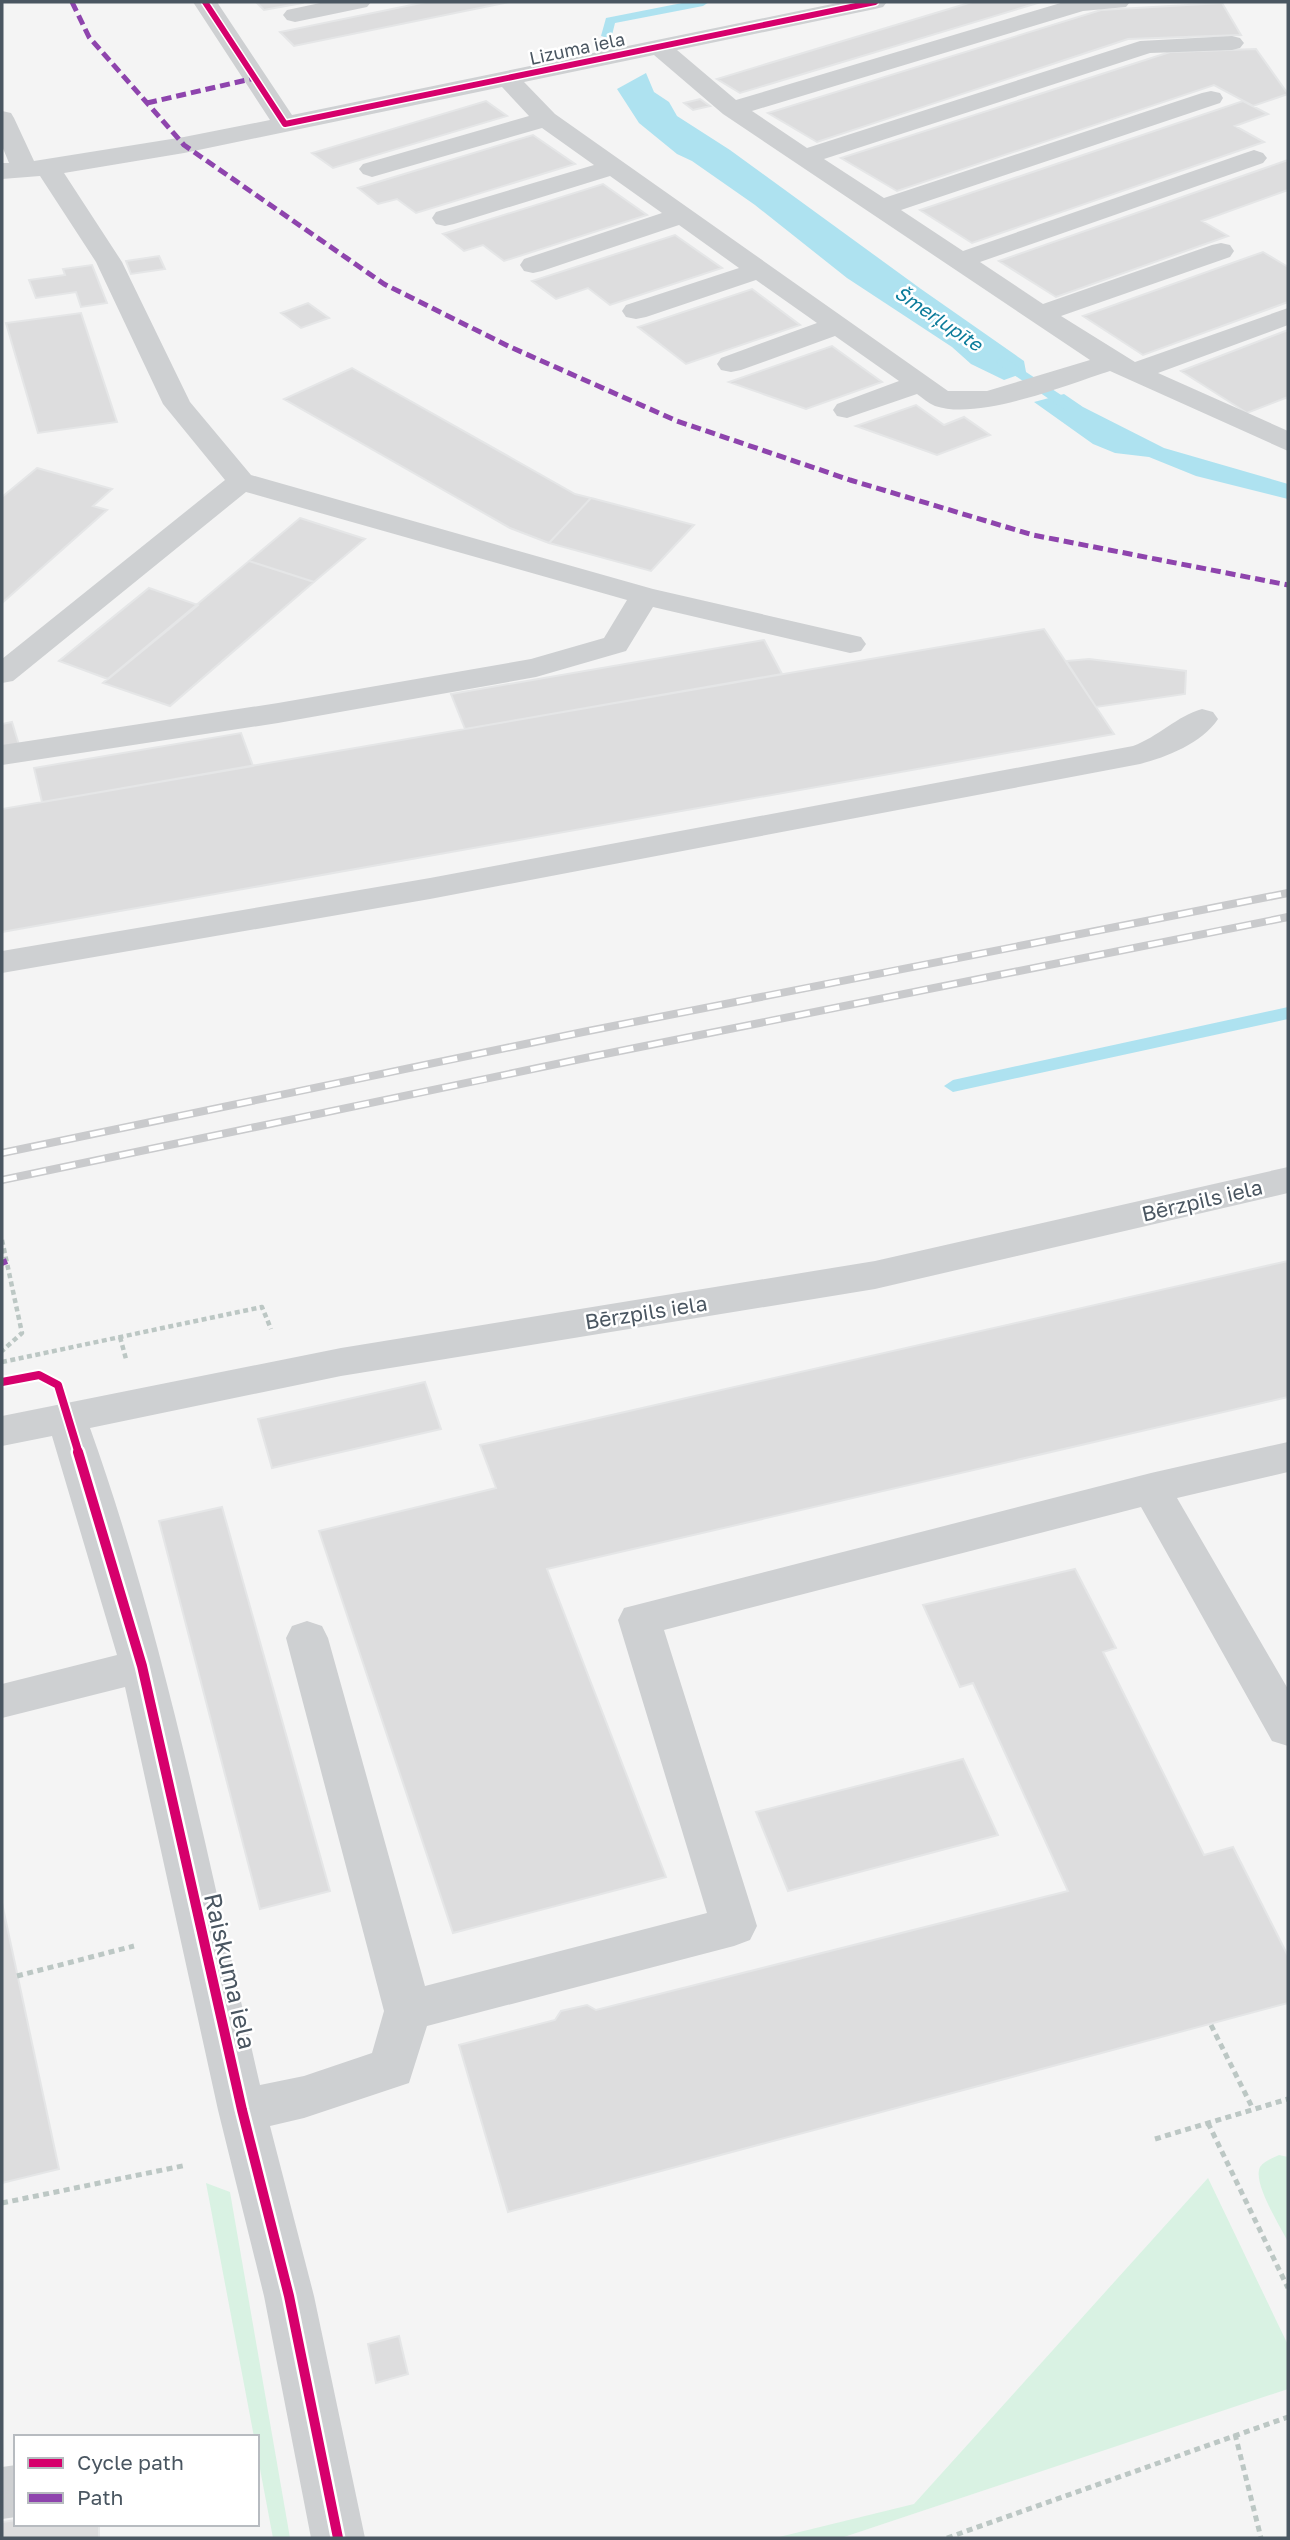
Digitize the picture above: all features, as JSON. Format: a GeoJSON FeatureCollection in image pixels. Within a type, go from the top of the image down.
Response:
{"type":"FeatureCollection","features":[{"type":"Feature","properties":{"kind":"street"},"geometry":{"type":"LineString","coordinates":[[205,2],[285,124]]}},
{"type":"Feature","properties":{"kind":"street"},"geometry":{"type":"LineString","coordinates":[[295,15],[330,4],[359,2]]}},
{"type":"Feature","properties":{"kind":"street","name":"Lizuma iela"},"geometry":{"type":"LineString","coordinates":[[25,170],[285,124],[875,2]]}},
{"type":"Feature","properties":{"kind":"street"},"geometry":{"type":"LineString","coordinates":[[732,109],[1081,4],[1118,2]]}},
{"type":"Feature","properties":{"kind":"street"},"geometry":{"type":"LineString","coordinates":[[804,157],[1148,46],[1232,43]]}},
{"type":"Feature","properties":{"kind":"street"},"geometry":{"type":"LineString","coordinates":[[660,48],[732,109],[1123,367],[1288,442]]}},
{"type":"Feature","properties":{"kind":"street"},"geometry":{"type":"LineString","coordinates":[[508,79],[546,119],[942,398],[989,399],[1051,381],[1123,367],[1288,316]]}},
{"type":"Feature","properties":{"kind":"street"},"geometry":{"type":"LineString","coordinates":[[880,208],[1211,98]]}},
{"type":"Feature","properties":{"kind":"street"},"geometry":{"type":"LineString","coordinates":[[2,118],[25,170],[109,262],[177,404],[241,481],[645,596],[850,644]]}},
{"type":"Feature","properties":{"kind":"street"},"geometry":{"type":"LineString","coordinates":[[372,169],[546,119]]}},
{"type":"Feature","properties":{"kind":"street"},"geometry":{"type":"LineString","coordinates":[[960,261],[1254,158]]}},
{"type":"Feature","properties":{"kind":"street"},"geometry":{"type":"LineString","coordinates":[[445,218],[614,167]]}},
{"type":"Feature","properties":{"kind":"street"},"geometry":{"type":"LineString","coordinates":[[533,265],[683,215]]}},
{"type":"Feature","properties":{"kind":"street"},"geometry":{"type":"LineString","coordinates":[[1040,314],[1222,251]]}},
{"type":"Feature","properties":{"kind":"street"},"geometry":{"type":"LineString","coordinates":[[636,311],[760,270]]}},
{"type":"Feature","properties":{"kind":"street"},"geometry":{"type":"LineString","coordinates":[[731,364],[839,325]]}},
{"type":"Feature","properties":{"kind":"street"},"geometry":{"type":"LineString","coordinates":[[847,410],[921,383]]}},
{"type":"Feature","properties":{"kind":"street"},"geometry":{"type":"LineString","coordinates":[[1251,425],[1288,411]]}},
{"type":"Feature","properties":{"kind":"street"},"geometry":{"type":"LineString","coordinates":[[2,674],[241,481]]}},
{"type":"Feature","properties":{"kind":"street"},"geometry":{"type":"LineString","coordinates":[[2,755],[278,713],[536,668],[615,644],[645,596]]}},
{"type":"Feature","properties":{"kind":"street"},"geometry":{"type":"LineString","coordinates":[[2,962],[158,937],[1140,754],[1163,746],[1202,719]]}},
{"type":"Feature","properties":{"kind":"street","name":"Bērzpils iela"},"geometry":{"type":"LineString","coordinates":[[2,1431],[341,1362],[874,1275],[1288,1180]]}},
{"type":"Feature","properties":{"kind":"street","name":"Raiskuma iela"},"geometry":{"type":"LineString","coordinates":[[66,1417],[86,1474],[142,1666],[242,2110],[289,2296],[338,2538]]}},
{"type":"Feature","properties":{"kind":"street"},"geometry":{"type":"LineString","coordinates":[[408,2011],[734,1926],[639,1620],[1151,1489],[1288,1457]]}},
{"type":"Feature","properties":{"kind":"street"},"geometry":{"type":"LineString","coordinates":[[1151,1489],[1288,1728]]}},
{"type":"Feature","properties":{"kind":"street"},"geometry":{"type":"LineString","coordinates":[[242,2110],[303,2097],[392,2068],[408,2011],[307,1638]]}},
{"type":"Feature","properties":{"kind":"street"},"geometry":{"type":"LineString","coordinates":[[2,1701],[142,1666]]}},
{"type":"Feature","properties":{"kind":"path"},"geometry":{"type":"LineString","coordinates":[[2,1240],[22,1333],[2,1351]]}},
{"type":"Feature","properties":{"kind":"path"},"geometry":{"type":"LineString","coordinates":[[2,1362],[262,1307],[290,1373]]}},
{"type":"Feature","properties":{"kind":"path"},"geometry":{"type":"LineString","coordinates":[[17,1976],[134,1946]]}},
{"type":"Feature","properties":{"kind":"path"},"geometry":{"type":"LineString","coordinates":[[1211,2025],[1253,2109]]}},
{"type":"Feature","properties":{"kind":"path"},"geometry":{"type":"LineString","coordinates":[[1155,2139],[1288,2099]]}},
{"type":"Feature","properties":{"kind":"path"},"geometry":{"type":"LineString","coordinates":[[1208,2123],[1288,2288]]}},
{"type":"Feature","properties":{"kind":"path"},"geometry":{"type":"LineString","coordinates":[[2,2203],[187,2165]]}},
{"type":"Feature","properties":{"kind":"path"},"geometry":{"type":"LineString","coordinates":[[947,2538],[1288,2417]]}},
{"type":"Feature","properties":{"kind":"path"},"geometry":{"type":"LineString","coordinates":[[1235,2434],[1261,2538]]}},
{"type":"Feature","properties":{"kind":"green space"},"geometry":{"type":"Polygon","coordinates":[[[1279,2155],[1288,2157],[1288,2242],[1263,2194],[1259,2174],[1262,2165],[1279,2155]]]}},
{"type":"Feature","properties":{"kind":"green space"},"geometry":{"type":"Polygon","coordinates":[[[1208,2178],[1288,2345],[1288,2389],[841,2538],[775,2538],[914,2504],[1208,2178]]]}},
{"type":"Feature","properties":{"kind":"green space"},"geometry":{"type":"Polygon","coordinates":[[[206,2183],[230,2192],[290,2538],[273,2538],[259,2464],[259,2435],[254,2435],[206,2183]]]}},
{"type":"Feature","properties":{"kind":"water"},"geometry":{"type":"Polygon","coordinates":[[[646,73],[654,92],[669,102],[677,116],[730,150],[1024,361],[1026,372],[1004,380],[971,364],[952,347],[847,278],[755,205],[692,161],[677,154],[639,123],[617,89],[646,73]]]}},
{"type":"Feature","properties":{"kind":"water"},"geometry":{"type":"Polygon","coordinates":[[[1064,394],[1083,407],[1164,448],[1288,484],[1288,499],[1196,476],[1149,457],[1115,453],[1093,444],[1034,402],[1064,394]]]}},
{"type":"Feature","properties":{"kind":"building"},"geometry":{"type":"Polygon","coordinates":[[[256,2],[301,2],[302,3],[264,10],[256,2]]]}},
{"type":"Feature","properties":{"kind":"building"},"geometry":{"type":"Polygon","coordinates":[[[426,2],[509,2],[294,46],[280,32],[426,2]]]}},
{"type":"Feature","properties":{"kind":"building"},"geometry":{"type":"Polygon","coordinates":[[[972,2],[1041,2],[740,93],[717,79],[972,2]]]}},
{"type":"Feature","properties":{"kind":"building"},"geometry":{"type":"Polygon","coordinates":[[[1222,3],[1241,35],[1128,39],[817,142],[768,113],[1101,10],[1222,3]]]}},
{"type":"Feature","properties":{"kind":"building"},"geometry":{"type":"Polygon","coordinates":[[[1256,49],[1288,94],[1253,106],[1214,85],[897,191],[841,158],[1170,52],[1256,49]]]}},
{"type":"Feature","properties":{"kind":"building"},"geometry":{"type":"Polygon","coordinates":[[[700,99],[710,106],[693,110],[684,103],[700,99]]]}},
{"type":"Feature","properties":{"kind":"building"},"geometry":{"type":"Polygon","coordinates":[[[486,101],[507,116],[333,168],[312,153],[486,101]]]}},
{"type":"Feature","properties":{"kind":"building"},"geometry":{"type":"Polygon","coordinates":[[[1243,101],[1268,114],[1235,126],[1264,142],[972,243],[920,210],[1243,101]]]}},
{"type":"Feature","properties":{"kind":"building"},"geometry":{"type":"Polygon","coordinates":[[[533,135],[575,164],[416,213],[397,199],[378,204],[358,188],[533,135]]]}},
{"type":"Feature","properties":{"kind":"building"},"geometry":{"type":"Polygon","coordinates":[[[1288,160],[1288,190],[1202,221],[1228,236],[1056,297],[999,261],[1288,160]]]}},
{"type":"Feature","properties":{"kind":"building"},"geometry":{"type":"Polygon","coordinates":[[[603,184],[647,215],[504,261],[483,245],[464,251],[443,234],[603,184]]]}},
{"type":"Feature","properties":{"kind":"building"},"geometry":{"type":"Polygon","coordinates":[[[675,235],[722,268],[610,305],[588,288],[556,299],[532,281],[675,235]]]}},
{"type":"Feature","properties":{"kind":"building"},"geometry":{"type":"Polygon","coordinates":[[[1263,252],[1288,267],[1288,302],[1143,355],[1083,316],[1263,252]]]}},
{"type":"Feature","properties":{"kind":"building"},"geometry":{"type":"Polygon","coordinates":[[[159,256],[165,269],[131,274],[126,261],[159,256]]]}},
{"type":"Feature","properties":{"kind":"building"},"geometry":{"type":"Polygon","coordinates":[[[92,265],[107,303],[81,307],[76,292],[36,298],[29,280],[65,275],[63,269],[92,265]]]}},
{"type":"Feature","properties":{"kind":"building"},"geometry":{"type":"Polygon","coordinates":[[[752,289],[800,325],[686,364],[638,327],[752,289]]]}},
{"type":"Feature","properties":{"kind":"building"},"geometry":{"type":"Polygon","coordinates":[[[308,303],[329,318],[301,328],[281,313],[308,303]]]}},
{"type":"Feature","properties":{"kind":"building"},"geometry":{"type":"Polygon","coordinates":[[[81,313],[117,422],[38,433],[6,323],[81,313]]]}},
{"type":"Feature","properties":{"kind":"building"},"geometry":{"type":"Polygon","coordinates":[[[1288,330],[1288,397],[1247,413],[1181,371],[1288,330]]]}},
{"type":"Feature","properties":{"kind":"building"},"geometry":{"type":"Polygon","coordinates":[[[832,346],[882,382],[806,409],[729,382],[832,346]]]}},
{"type":"Feature","properties":{"kind":"building"},"geometry":{"type":"Polygon","coordinates":[[[352,368],[575,494],[591,498],[549,543],[510,528],[284,399],[352,368]]]}},
{"type":"Feature","properties":{"kind":"building"},"geometry":{"type":"Polygon","coordinates":[[[916,405],[944,425],[964,417],[990,435],[937,455],[856,426],[916,405]]]}},
{"type":"Feature","properties":{"kind":"building"},"geometry":{"type":"Polygon","coordinates":[[[37,468],[112,489],[93,506],[107,510],[2,603],[2,497],[37,468]]]}},
{"type":"Feature","properties":{"kind":"building"},"geometry":{"type":"Polygon","coordinates":[[[591,498],[694,525],[651,571],[549,543],[591,498]]]}},
{"type":"Feature","properties":{"kind":"building"},"geometry":{"type":"Polygon","coordinates":[[[300,518],[365,539],[314,582],[249,561],[300,518]]]}},
{"type":"Feature","properties":{"kind":"building"},"geometry":{"type":"Polygon","coordinates":[[[249,561],[314,582],[170,706],[103,683],[249,561]]]}},
{"type":"Feature","properties":{"kind":"building"},"geometry":{"type":"Polygon","coordinates":[[[149,588],[198,605],[108,679],[59,661],[149,588]]]}},
{"type":"Feature","properties":{"kind":"building"},"geometry":{"type":"Polygon","coordinates":[[[1044,629],[1114,734],[2,932],[2,809],[1044,629]]]}},
{"type":"Feature","properties":{"kind":"building"},"geometry":{"type":"Polygon","coordinates":[[[764,640],[782,674],[465,729],[451,694],[764,640]]]}},
{"type":"Feature","properties":{"kind":"building"},"geometry":{"type":"Polygon","coordinates":[[[1089,659],[1186,671],[1185,694],[1096,707],[1066,661],[1089,659]]]}},
{"type":"Feature","properties":{"kind":"building"},"geometry":{"type":"Polygon","coordinates":[[[12,722],[19,745],[2,749],[2,724],[12,722]]]}},
{"type":"Feature","properties":{"kind":"building"},"geometry":{"type":"Polygon","coordinates":[[[241,733],[253,766],[42,802],[34,768],[241,733]]]}},
{"type":"Feature","properties":{"kind":"building"},"geometry":{"type":"Polygon","coordinates":[[[1288,1261],[1288,1397],[547,1569],[666,1877],[453,1933],[319,1531],[496,1488],[480,1445],[1288,1261]]]}},
{"type":"Feature","properties":{"kind":"building"},"geometry":{"type":"Polygon","coordinates":[[[425,1382],[441,1429],[272,1468],[258,1419],[425,1382]]]}},
{"type":"Feature","properties":{"kind":"building"},"geometry":{"type":"Polygon","coordinates":[[[222,1507],[330,1891],[260,1909],[159,1521],[222,1507]]]}},
{"type":"Feature","properties":{"kind":"building"},"geometry":{"type":"Polygon","coordinates":[[[1075,1569],[1116,1648],[1103,1652],[1204,1855],[1233,1847],[1288,1956],[1288,2003],[508,2212],[459,2045],[555,2020],[561,2011],[587,2005],[596,2010],[1068,1891],[973,1683],[960,1687],[923,1605],[1075,1569]]]}},
{"type":"Feature","properties":{"kind":"building"},"geometry":{"type":"Polygon","coordinates":[[[963,1759],[998,1835],[788,1891],[756,1812],[963,1759]]]}},
{"type":"Feature","properties":{"kind":"building"},"geometry":{"type":"Polygon","coordinates":[[[2,1903],[59,2169],[2,2183],[2,1903]]]}},
{"type":"Feature","properties":{"kind":"building"},"geometry":{"type":"Polygon","coordinates":[[[399,2336],[408,2374],[376,2383],[368,2344],[399,2336]]]}},
{"type":"Feature","properties":{"kind":"building"},"geometry":{"type":"Polygon","coordinates":[[[14,2520],[14,2526],[99,2526],[99,2538],[2,2538],[2,2522],[14,2520]]]}},
{"type":"Feature","properties":{"kind":"waterway","name":"Šmerļupīte"},"geometry":{"type":"LineString","coordinates":[[607,36],[610,21],[703,2]]}},
{"type":"Feature","properties":{"kind":"waterway","name":"Šmerļupīte"},"geometry":{"type":"LineString","coordinates":[[1003,361],[1073,409]]}},
{"type":"Feature","properties":{"kind":"waterway"},"geometry":{"type":"LineString","coordinates":[[953,1086],[1288,1013]]}},
{"type":"Feature","properties":{"kind":"railway"},"geometry":{"type":"LineString","coordinates":[[2,1153],[583,1032],[1288,893]]}},
{"type":"Feature","properties":{"kind":"railway"},"geometry":{"type":"LineString","coordinates":[[2,1180],[595,1056],[1288,917]]}},
{"type":"Feature","properties":{"kind":"marked path"},"geometry":{"type":"LineString","coordinates":[[72,2],[89,37],[184,145],[384,284],[508,346],[677,421],[850,480],[1033,535],[1288,585]]}},
{"type":"Feature","properties":{"kind":"marked path"},"geometry":{"type":"LineString","coordinates":[[147,103],[255,78]]}},
{"type":"Feature","properties":{"kind":"marked path"},"geometry":{"type":"LineString","coordinates":[[2,1263],[7,1261]]}},
{"type":"Feature","properties":{"kind":"cycle path"},"geometry":{"type":"LineString","coordinates":[[205,2],[285,124],[875,2]]}},
{"type":"Feature","properties":{"kind":"cycle path"},"geometry":{"type":"LineString","coordinates":[[2,1382],[39,1375],[58,1385],[142,1666],[242,2110],[289,2296],[338,2538]]}}]}
